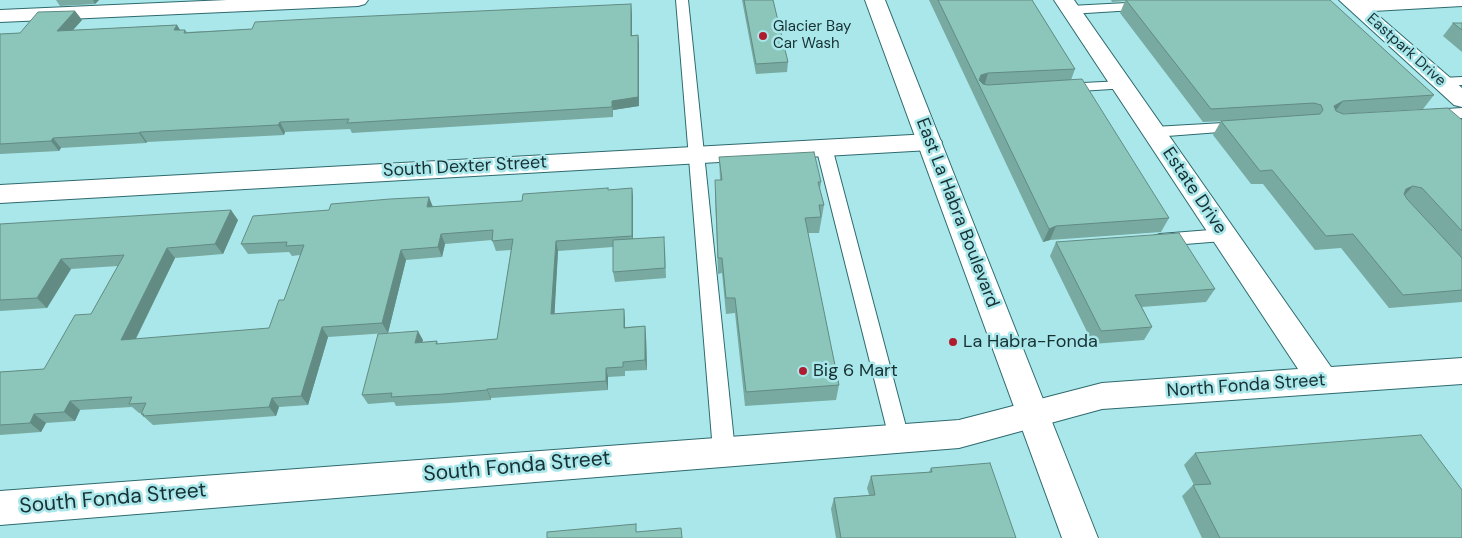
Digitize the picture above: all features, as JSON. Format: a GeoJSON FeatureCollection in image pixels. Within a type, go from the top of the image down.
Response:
{"type":"FeatureCollection","features":[{"type":"Feature","properties":{"kind":"street"},"geometry":{"type":"LineString","coordinates":[[0,16],[358,0]]}},
{"type":"Feature","properties":{"kind":"street","name":"East La Habra Boulevard"},"geometry":{"type":"LineString","coordinates":[[875,0],[1080,538]]}},
{"type":"Feature","properties":{"kind":"street"},"geometry":{"type":"LineString","coordinates":[[1353,3],[1462,0]]}},
{"type":"Feature","properties":{"kind":"street","name":"Eastpark Drive"},"geometry":{"type":"LineString","coordinates":[[1353,3],[1452,82],[1462,100]]}},
{"type":"Feature","properties":{"kind":"street","name":"Estate Drive"},"geometry":{"type":"LineString","coordinates":[[1067,5],[1324,382]]}},
{"type":"Feature","properties":{"kind":"street","name":"South Dexter Street"},"geometry":{"type":"LineString","coordinates":[[0,194],[930,142]]}},
{"type":"Feature","properties":{"kind":"street","name":"North Fonda Street"},"geometry":{"type":"LineString","coordinates":[[1032,414],[1102,396],[1462,371]]}},
{"type":"Feature","properties":{"kind":"street","name":"South Fonda Street"},"geometry":{"type":"LineString","coordinates":[[0,508],[959,434],[1032,414]]}},
{"type":"Feature","properties":{"kind":"lane"},"geometry":{"type":"LineString","coordinates":[[682,0],[724,451]]}},
{"type":"Feature","properties":{"kind":"lane"},"geometry":{"type":"LineString","coordinates":[[1067,5],[1156,6]]}},
{"type":"Feature","properties":{"kind":"lane"},"geometry":{"type":"LineString","coordinates":[[1053,89],[1122,85]]}},
{"type":"Feature","properties":{"kind":"lane"},"geometry":{"type":"LineString","coordinates":[[1412,116],[1462,113]]}},
{"type":"Feature","properties":{"kind":"lane"},"geometry":{"type":"LineString","coordinates":[[1154,132],[1258,126]]}},
{"type":"Feature","properties":{"kind":"lane"},"geometry":{"type":"LineString","coordinates":[[824,147],[899,438]]}},
{"type":"Feature","properties":{"kind":"lane"},"geometry":{"type":"LineString","coordinates":[[1146,241],[1224,235]]}},
{"type":"Feature","properties":{"kind":"building","name":"Glacier Bay Car Wash"},"geometry":{"type":"Polygon","coordinates":[[[744,0],[773,0],[788,62],[756,64],[744,0]]]}},
{"type":"Feature","properties":{"kind":"building"},"geometry":{"type":"Polygon","coordinates":[[[938,0],[1032,0],[1075,69],[988,73],[981,75],[979,80],[983,84],[988,85],[1082,79],[1169,218],[1056,226],[1049,229],[938,0]]]}},
{"type":"Feature","properties":{"kind":"building"},"geometry":{"type":"Polygon","coordinates":[[[1126,0],[1330,0],[1434,95],[1343,101],[1334,106],[1336,111],[1343,114],[1448,108],[1462,120],[1462,231],[1422,188],[1413,186],[1406,189],[1404,194],[1462,258],[1462,290],[1403,295],[1353,234],[1326,236],[1272,170],[1260,171],[1221,121],[1320,114],[1323,110],[1321,105],[1314,103],[1211,109],[1126,0]]]}},
{"type":"Feature","properties":{"kind":"building"},"geometry":{"type":"Polygon","coordinates":[[[631,4],[631,36],[638,35],[638,97],[612,101],[612,107],[347,123],[349,119],[280,122],[278,125],[140,132],[0,144],[0,34],[20,33],[38,12],[75,11],[57,31],[177,25],[174,30],[185,30],[184,33],[252,29],[255,22],[631,4]]]}},
{"type":"Feature","properties":{"kind":"building"},"geometry":{"type":"Polygon","coordinates":[[[1453,23],[1462,23],[1462,30],[1453,23]]]}},
{"type":"Feature","properties":{"kind":"building"},"geometry":{"type":"Polygon","coordinates":[[[814,152],[821,182],[818,182],[824,205],[819,205],[821,217],[805,218],[839,385],[746,392],[735,298],[726,298],[722,258],[718,258],[715,180],[722,180],[719,157],[814,152]]]}},
{"type":"Feature","properties":{"kind":"building"},"geometry":{"type":"Polygon","coordinates":[[[608,188],[608,190],[632,188],[632,236],[556,241],[551,314],[624,309],[624,328],[645,326],[645,360],[623,362],[623,367],[606,368],[606,381],[487,389],[444,394],[391,397],[392,393],[362,395],[378,334],[418,331],[415,343],[437,341],[436,344],[497,339],[513,239],[492,241],[493,230],[441,234],[438,247],[401,250],[382,323],[322,327],[301,396],[272,398],[269,407],[143,416],[144,414],[141,414],[146,403],[129,404],[132,397],[70,401],[64,412],[34,414],[30,423],[0,425],[0,372],[44,369],[75,315],[91,314],[124,255],[61,259],[37,298],[0,300],[0,224],[231,210],[215,244],[167,248],[121,340],[269,328],[279,300],[284,300],[304,245],[286,246],[287,242],[241,244],[253,216],[329,210],[331,204],[390,199],[429,197],[427,207],[522,201],[523,194],[608,188]]]}},
{"type":"Feature","properties":{"kind":"building"},"geometry":{"type":"Polygon","coordinates":[[[1179,233],[1215,289],[1135,295],[1152,327],[1101,331],[1056,242],[1179,233]]]}},
{"type":"Feature","properties":{"kind":"building"},"geometry":{"type":"Polygon","coordinates":[[[664,237],[665,268],[613,272],[613,240],[664,237]]]}},
{"type":"Feature","properties":{"kind":"building"},"geometry":{"type":"Polygon","coordinates":[[[1421,435],[1462,490],[1462,538],[1220,538],[1193,485],[1211,484],[1195,453],[1421,435]]]}},
{"type":"Feature","properties":{"kind":"building"},"geometry":{"type":"Polygon","coordinates":[[[990,463],[1016,538],[841,538],[834,498],[875,495],[871,476],[932,472],[931,468],[990,463]]]}},
{"type":"Feature","properties":{"kind":"building"},"geometry":{"type":"Polygon","coordinates":[[[636,524],[636,532],[681,528],[682,538],[547,538],[547,532],[636,524]]]}},
{"type":"Feature","properties":{"kind":"place","name":"Glacier Bay Car Wash"},"geometry":{"type":"Point","coordinates":[763,36]}},
{"type":"Feature","properties":{"kind":"place","name":"La Habra-Fonda"},"geometry":{"type":"Point","coordinates":[953,342]}},
{"type":"Feature","properties":{"kind":"place","name":"Big 6 Mart"},"geometry":{"type":"Point","coordinates":[803,371]}}]}
